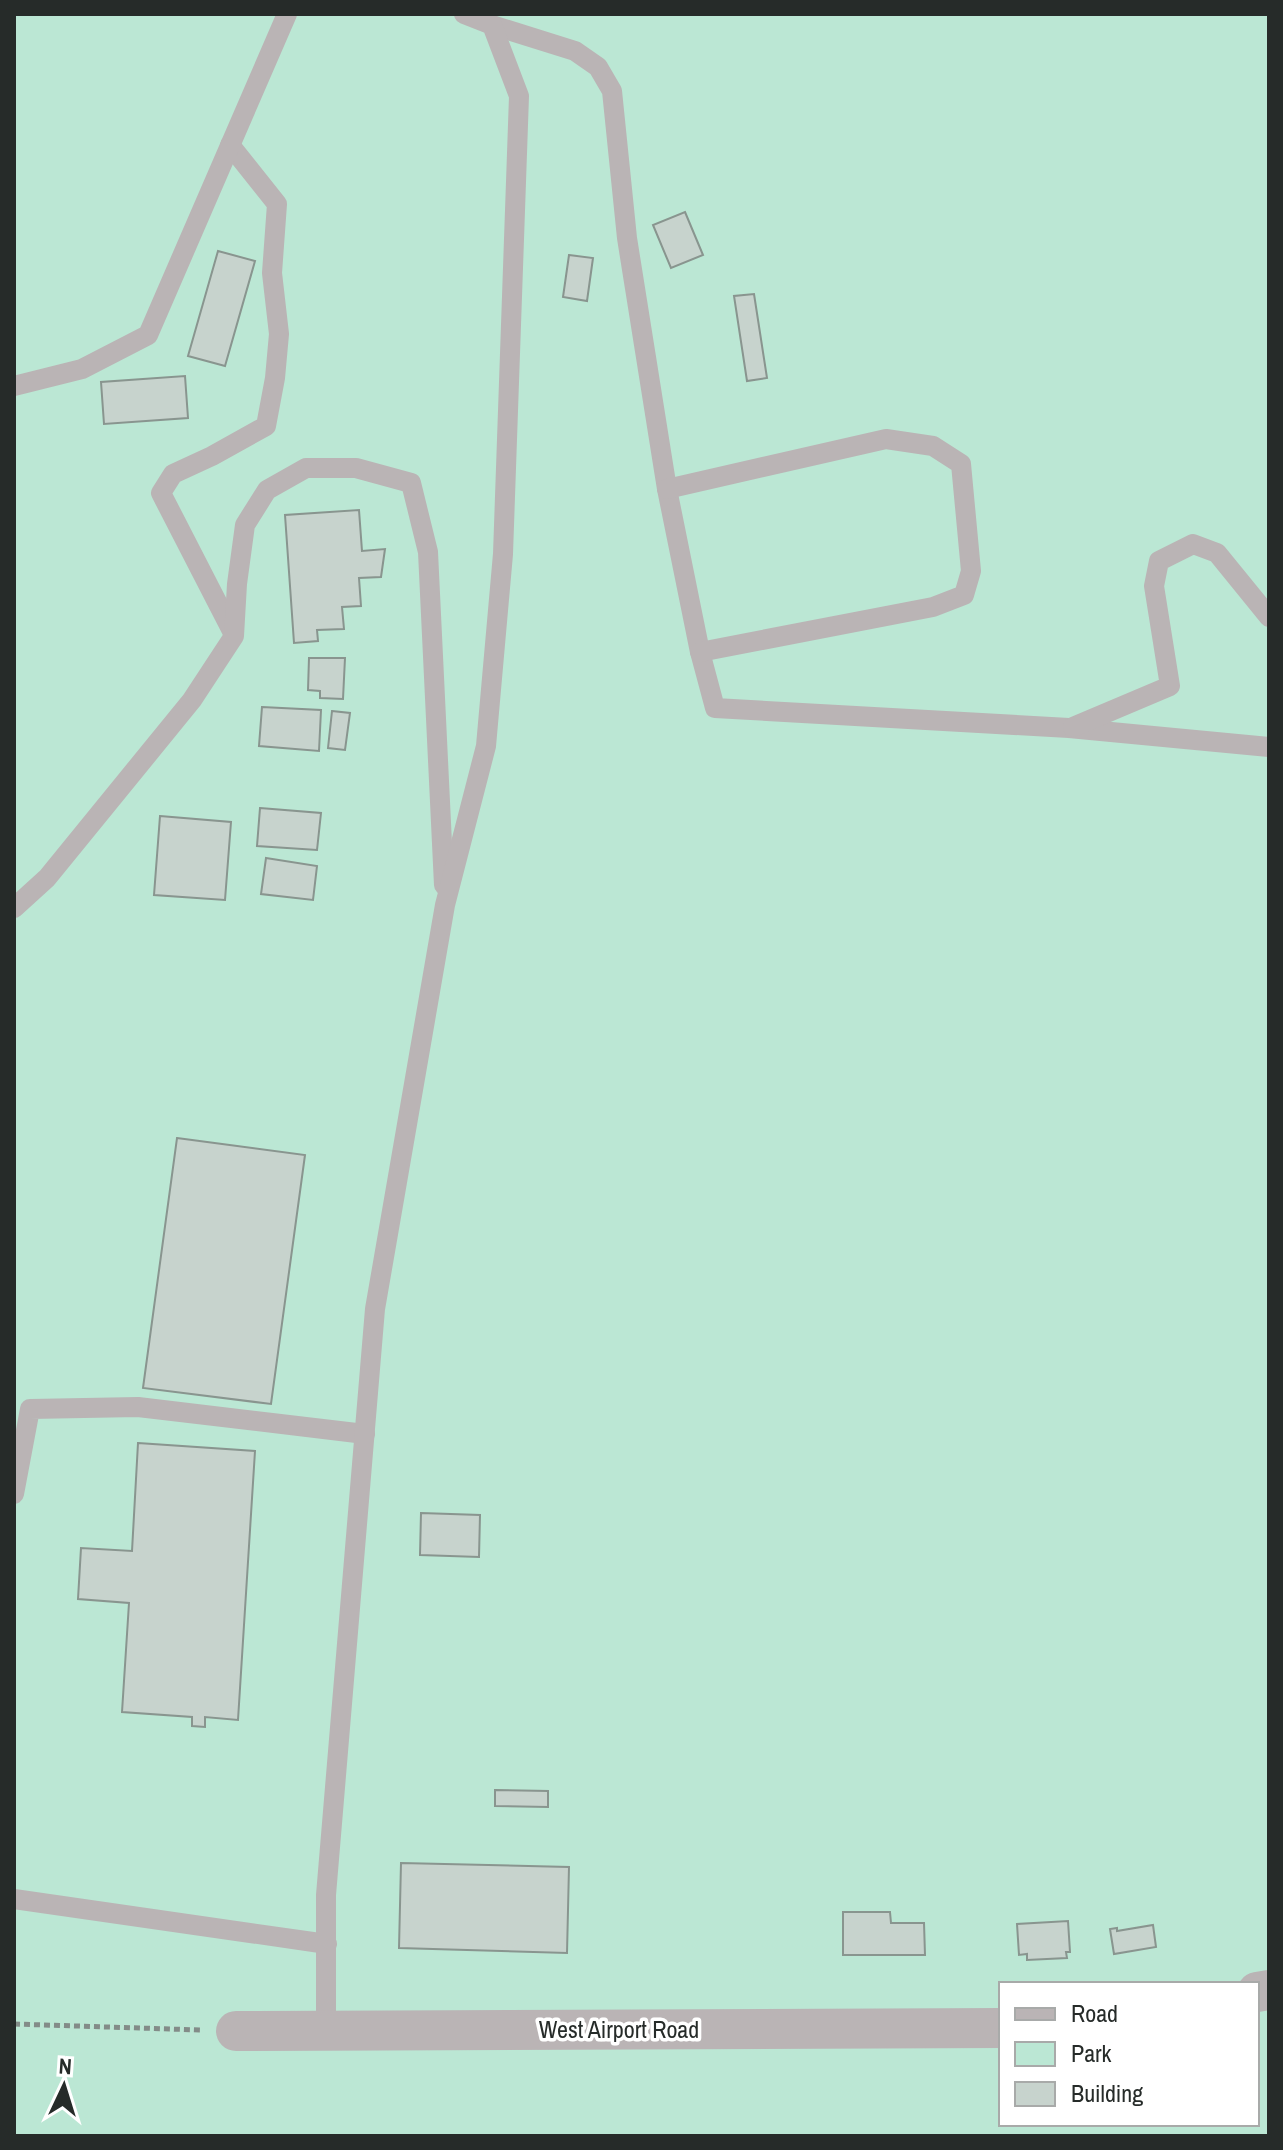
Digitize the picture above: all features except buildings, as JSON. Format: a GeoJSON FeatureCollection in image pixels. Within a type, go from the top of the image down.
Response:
{"type":"FeatureCollection","features":[{"type":"Feature","properties":{"kind":"street","name":"West Airport Road"},"geometry":{"type":"LineString","coordinates":[[236,2031],[999,2028]]}},
{"type":"Feature","properties":{"kind":"lane"},"geometry":{"type":"LineString","coordinates":[[14,386],[82,369],[148,335],[287,14]]}},
{"type":"Feature","properties":{"kind":"lane"},"geometry":{"type":"LineString","coordinates":[[464,14],[575,51],[598,67],[612,91],[627,238],[667,489],[700,652],[715,708],[1069,728],[1269,747]]}},
{"type":"Feature","properties":{"kind":"lane"},"geometry":{"type":"LineString","coordinates":[[326,2029],[326,1895],[375,1309],[445,905],[486,746],[503,554],[519,96],[492,25]]}},
{"type":"Feature","properties":{"kind":"lane"},"geometry":{"type":"LineString","coordinates":[[230,145],[277,204],[272,273],[279,334],[266,426],[173,474],[161,493],[234,636]]}},
{"type":"Feature","properties":{"kind":"lane"},"geometry":{"type":"LineString","coordinates":[[667,489],[886,439],[933,446],[961,464],[971,571],[964,595],[933,607],[700,652]]}},
{"type":"Feature","properties":{"kind":"lane"},"geometry":{"type":"LineString","coordinates":[[14,908],[47,878],[192,700],[234,636],[245,525],[267,490],[306,468],[356,468],[411,483],[428,552],[445,905]]}},
{"type":"Feature","properties":{"kind":"lane"},"geometry":{"type":"LineString","coordinates":[[1069,728],[1170,686],[1154,586],[1159,561],[1193,544],[1217,553],[1269,617]]}},
{"type":"Feature","properties":{"kind":"lane"},"geometry":{"type":"LineString","coordinates":[[14,1494],[30,1409],[138,1407],[365,1434]]}},
{"type":"Feature","properties":{"kind":"lane"},"geometry":{"type":"LineString","coordinates":[[14,1899],[327,1944]]}},
{"type":"Feature","properties":{"kind":"path"},"geometry":{"type":"LineString","coordinates":[[14,2024],[236,2031]]}},
{"type":"Feature","properties":{"kind":"green space"},"geometry":{"type":"Polygon","coordinates":[[[14,14],[1269,14],[1269,2136],[14,2136],[14,14]]]}}]}
